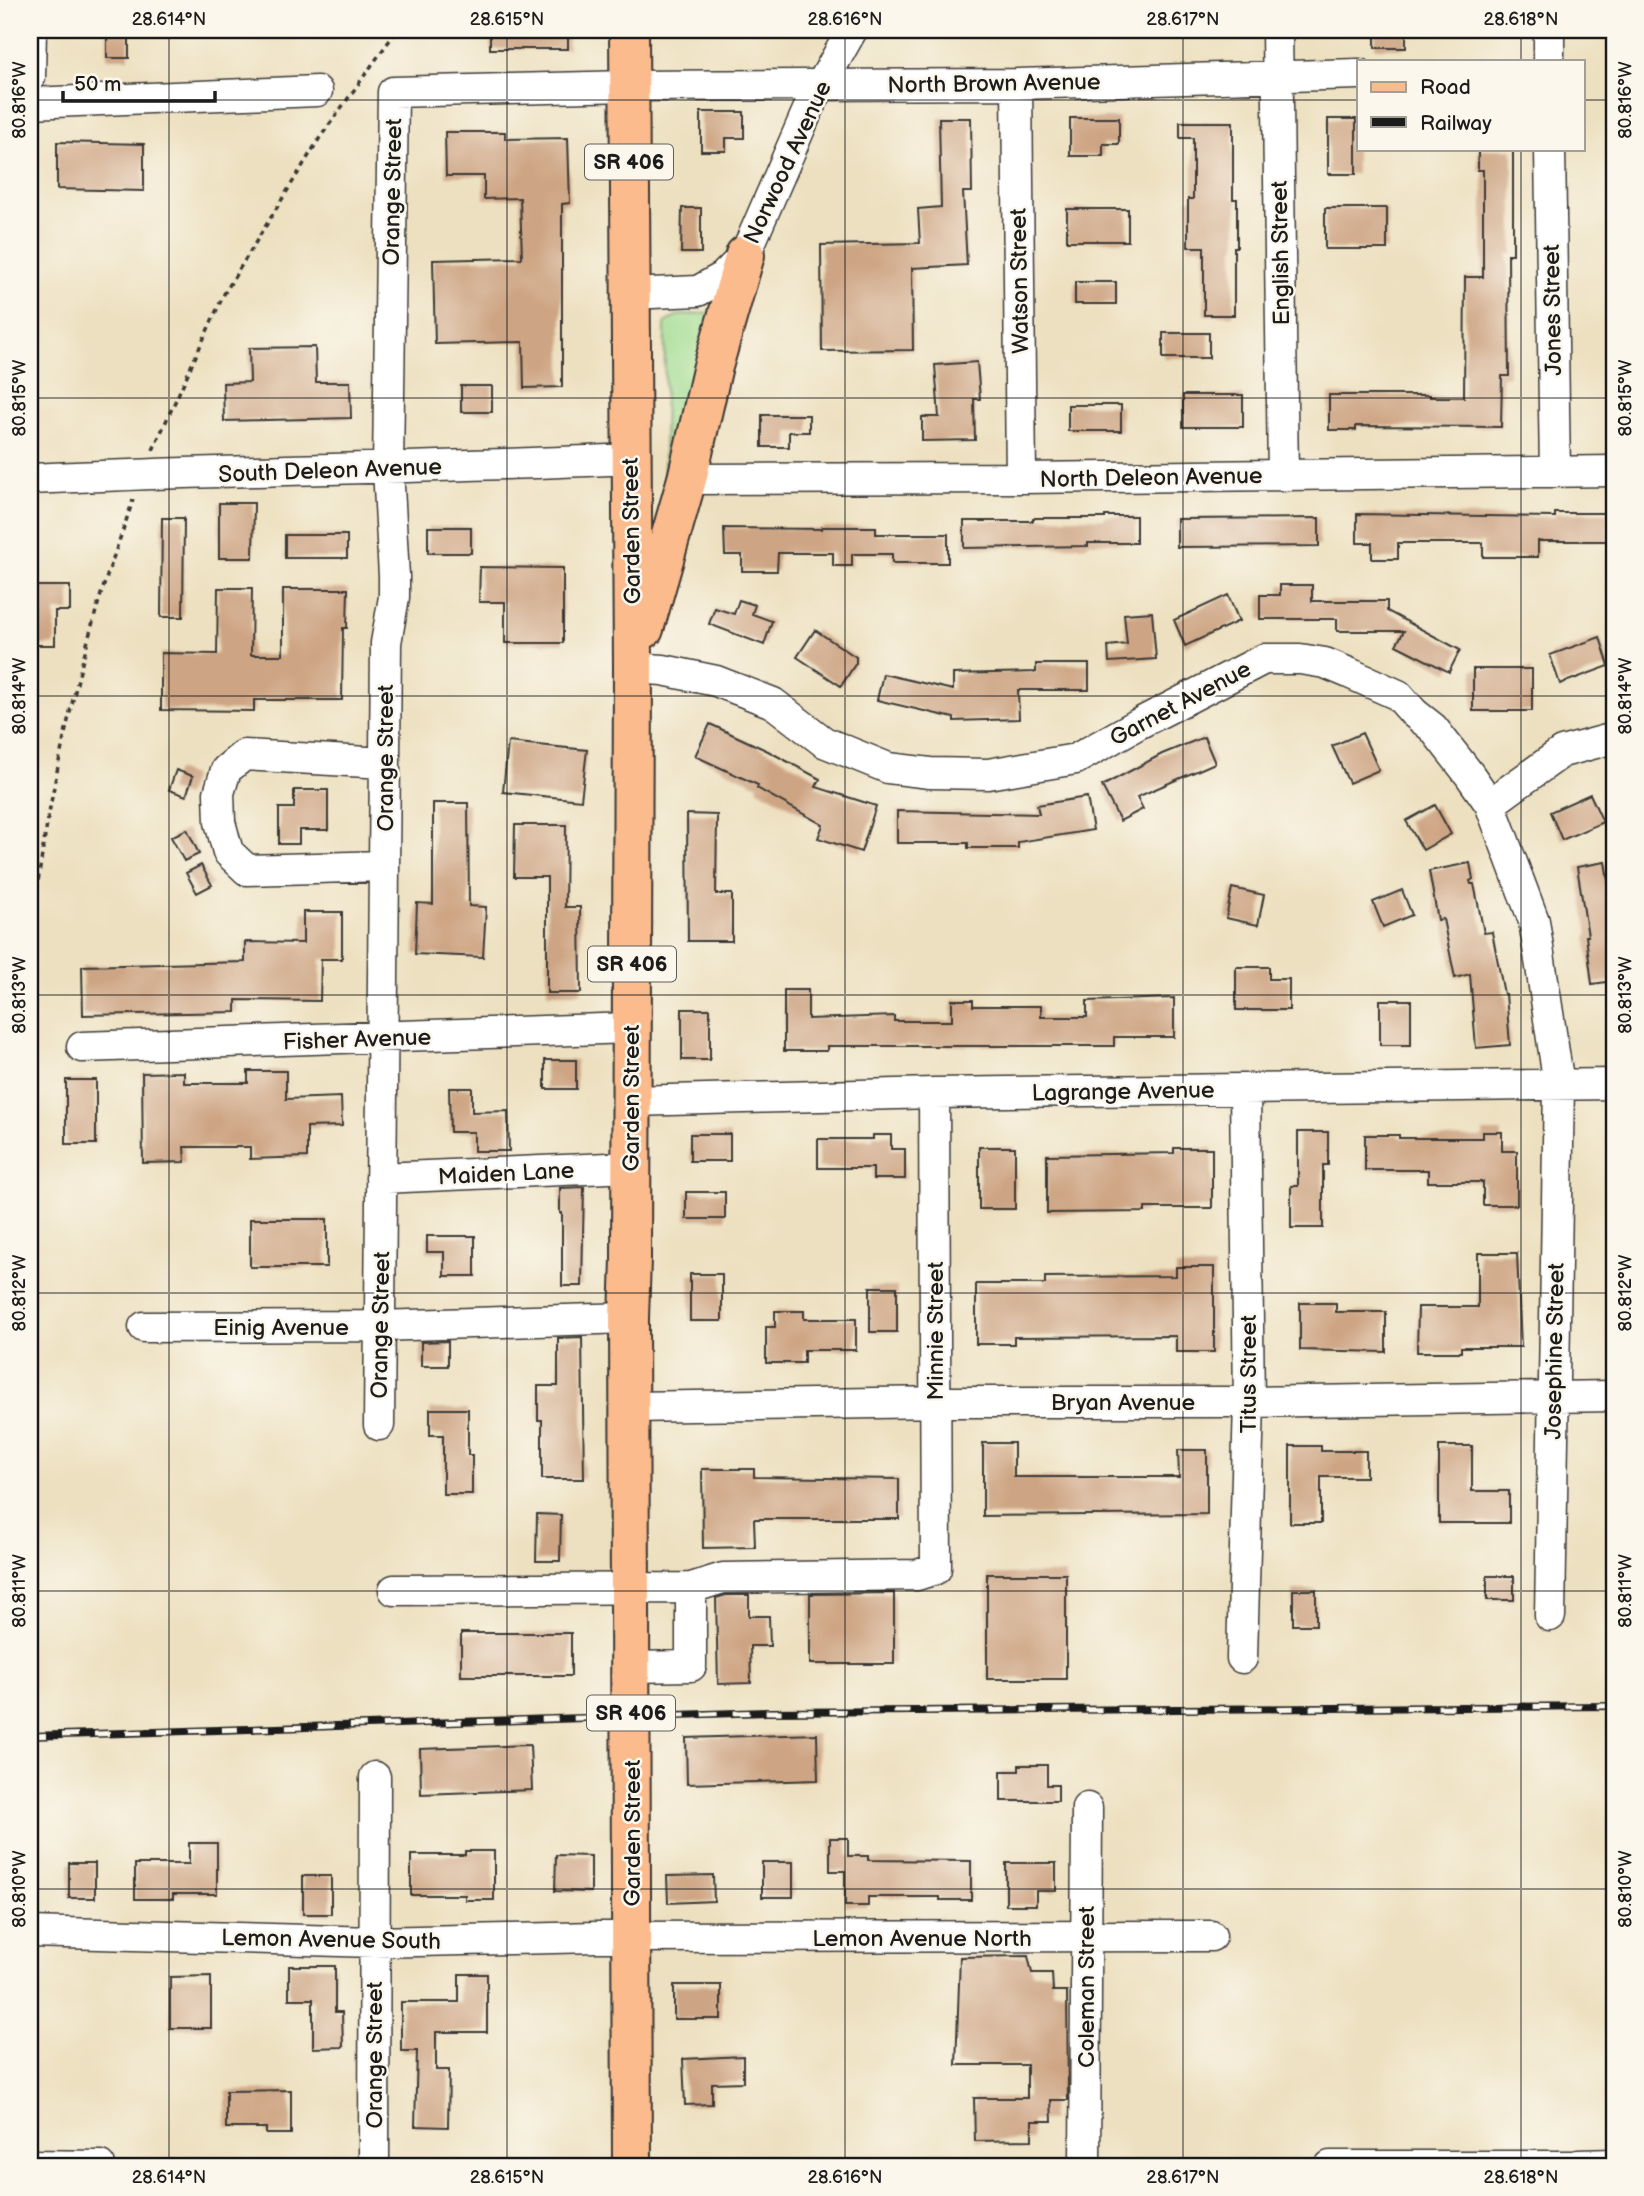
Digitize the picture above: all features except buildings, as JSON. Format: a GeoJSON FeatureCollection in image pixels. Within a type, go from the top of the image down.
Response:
{"type":"FeatureCollection","features":[{"type":"Feature","properties":{"kind":"main road","name":"Garden Street"},"geometry":{"type":"LineString","coordinates":[[629,30],[633,668],[632,1259],[629,1318],[632,2166]]}},
{"type":"Feature","properties":{"kind":"main road"},"geometry":{"type":"LineString","coordinates":[[633,668],[687,479],[712,370],[745,255]]}},
{"type":"Feature","properties":{"kind":"street"},"geometry":{"type":"LineString","coordinates":[[30,77],[31,30]]}},
{"type":"Feature","properties":{"kind":"street","name":"Norwood Avenue"},"geometry":{"type":"LineString","coordinates":[[629,294],[698,291],[723,277],[745,255],[811,103],[852,30]]}},
{"type":"Feature","properties":{"kind":"street","name":"English Street"},"geometry":{"type":"LineString","coordinates":[[1277,30],[1283,476]]}},
{"type":"Feature","properties":{"kind":"street"},"geometry":{"type":"LineString","coordinates":[[1549,30],[1549,60]]}},
{"type":"Feature","properties":{"kind":"street","name":"North Brown Avenue"},"geometry":{"type":"LineString","coordinates":[[393,92],[822,83],[1017,84],[1357,74]]}},
{"type":"Feature","properties":{"kind":"street","name":"Watson Street"},"geometry":{"type":"LineString","coordinates":[[1017,84],[1021,478]]}},
{"type":"Feature","properties":{"kind":"street"},"geometry":{"type":"LineString","coordinates":[[30,103],[317,91]]}},
{"type":"Feature","properties":{"kind":"street","name":"Orange Street"},"geometry":{"type":"LineString","coordinates":[[379,1425],[386,643],[394,597],[388,469],[393,92]]}},
{"type":"Feature","properties":{"kind":"street","name":"Jones Street"},"geometry":{"type":"LineString","coordinates":[[1550,150],[1555,472]]}},
{"type":"Feature","properties":{"kind":"street","name":"South Deleon Avenue"},"geometry":{"type":"LineString","coordinates":[[30,479],[630,459]]}},
{"type":"Feature","properties":{"kind":"street","name":"North Deleon Avenue"},"geometry":{"type":"LineString","coordinates":[[687,479],[1283,476],[1614,471]]}},
{"type":"Feature","properties":{"kind":"street","name":"Garnet Avenue"},"geometry":{"type":"LineString","coordinates":[[633,668],[663,670],[716,681],[774,703],[824,742],[888,768],[930,773],[988,774],[1076,760],[1138,724],[1264,659],[1300,659],[1325,663],[1398,695],[1439,735],[1490,804],[1534,921],[1559,1085]]}},
{"type":"Feature","properties":{"kind":"street"},"geometry":{"type":"LineString","coordinates":[[1490,804],[1562,752],[1614,738]]}},
{"type":"Feature","properties":{"kind":"street"},"geometry":{"type":"LineString","coordinates":[[384,866],[247,870],[228,852],[220,821],[219,793],[226,770],[244,755],[385,763]]}},
{"type":"Feature","properties":{"kind":"street","name":"Fisher Avenue"},"geometry":{"type":"LineString","coordinates":[[82,1047],[632,1028]]}},
{"type":"Feature","properties":{"kind":"street","name":"Lagrange Avenue"},"geometry":{"type":"LineString","coordinates":[[632,1101],[934,1093],[1614,1084]]}},
{"type":"Feature","properties":{"kind":"street","name":"Josephine Street"},"geometry":{"type":"LineString","coordinates":[[1550,1616],[1559,1085]]}},
{"type":"Feature","properties":{"kind":"street","name":"Titus Street"},"geometry":{"type":"LineString","coordinates":[[1242,1658],[1249,1402],[1245,1090]]}},
{"type":"Feature","properties":{"kind":"street","name":"Minnie Street"},"geometry":{"type":"LineString","coordinates":[[691,1588],[723,1578],[917,1575],[936,1569],[934,1093]]}},
{"type":"Feature","properties":{"kind":"street","name":"Maiden Lane"},"geometry":{"type":"LineString","coordinates":[[381,1178],[631,1167]]}},
{"type":"Feature","properties":{"kind":"street","name":"Einig Avenue"},"geometry":{"type":"LineString","coordinates":[[144,1327],[379,1326],[629,1318]]}},
{"type":"Feature","properties":{"kind":"street","name":"Bryan Avenue"},"geometry":{"type":"LineString","coordinates":[[631,1407],[936,1402],[1249,1402],[1614,1395]]}},
{"type":"Feature","properties":{"kind":"street"},"geometry":{"type":"LineString","coordinates":[[394,1590],[691,1588],[691,1666],[631,1667]]}},
{"type":"Feature","properties":{"kind":"street","name":"Orange Street"},"geometry":{"type":"LineString","coordinates":[[374,2166],[375,1777]]}},
{"type":"Feature","properties":{"kind":"street","name":"Coleman Street"},"geometry":{"type":"LineString","coordinates":[[1085,2166],[1087,1808]]}},
{"type":"Feature","properties":{"kind":"street","name":"Lemon Avenue South"},"geometry":{"type":"LineString","coordinates":[[30,1932],[374,1942],[632,1937]]}},
{"type":"Feature","properties":{"kind":"street","name":"Lemon Avenue North"},"geometry":{"type":"LineString","coordinates":[[632,1937],[1211,1936]]}},
{"type":"Feature","properties":{"kind":"street"},"geometry":{"type":"LineString","coordinates":[[1330,2166],[1614,2164]]}},
{"type":"Feature","properties":{"kind":"street"},"geometry":{"type":"LineString","coordinates":[[30,2165],[100,2166]]}},
{"type":"Feature","properties":{"kind":"path"},"geometry":{"type":"LineString","coordinates":[[152,452],[224,294],[320,139],[397,30]]}},
{"type":"Feature","properties":{"kind":"path"},"geometry":{"type":"LineString","coordinates":[[30,950],[34,903],[66,726],[97,608],[137,488]]}},
{"type":"Feature","properties":{"kind":"green space"},"geometry":{"type":"Polygon","coordinates":[[[715,312],[664,492],[665,323],[676,316],[715,312]]]}},
{"type":"Feature","properties":{"kind":"railway"},"geometry":{"type":"LineString","coordinates":[[30,1736],[767,1712],[1614,1706]]}}]}
